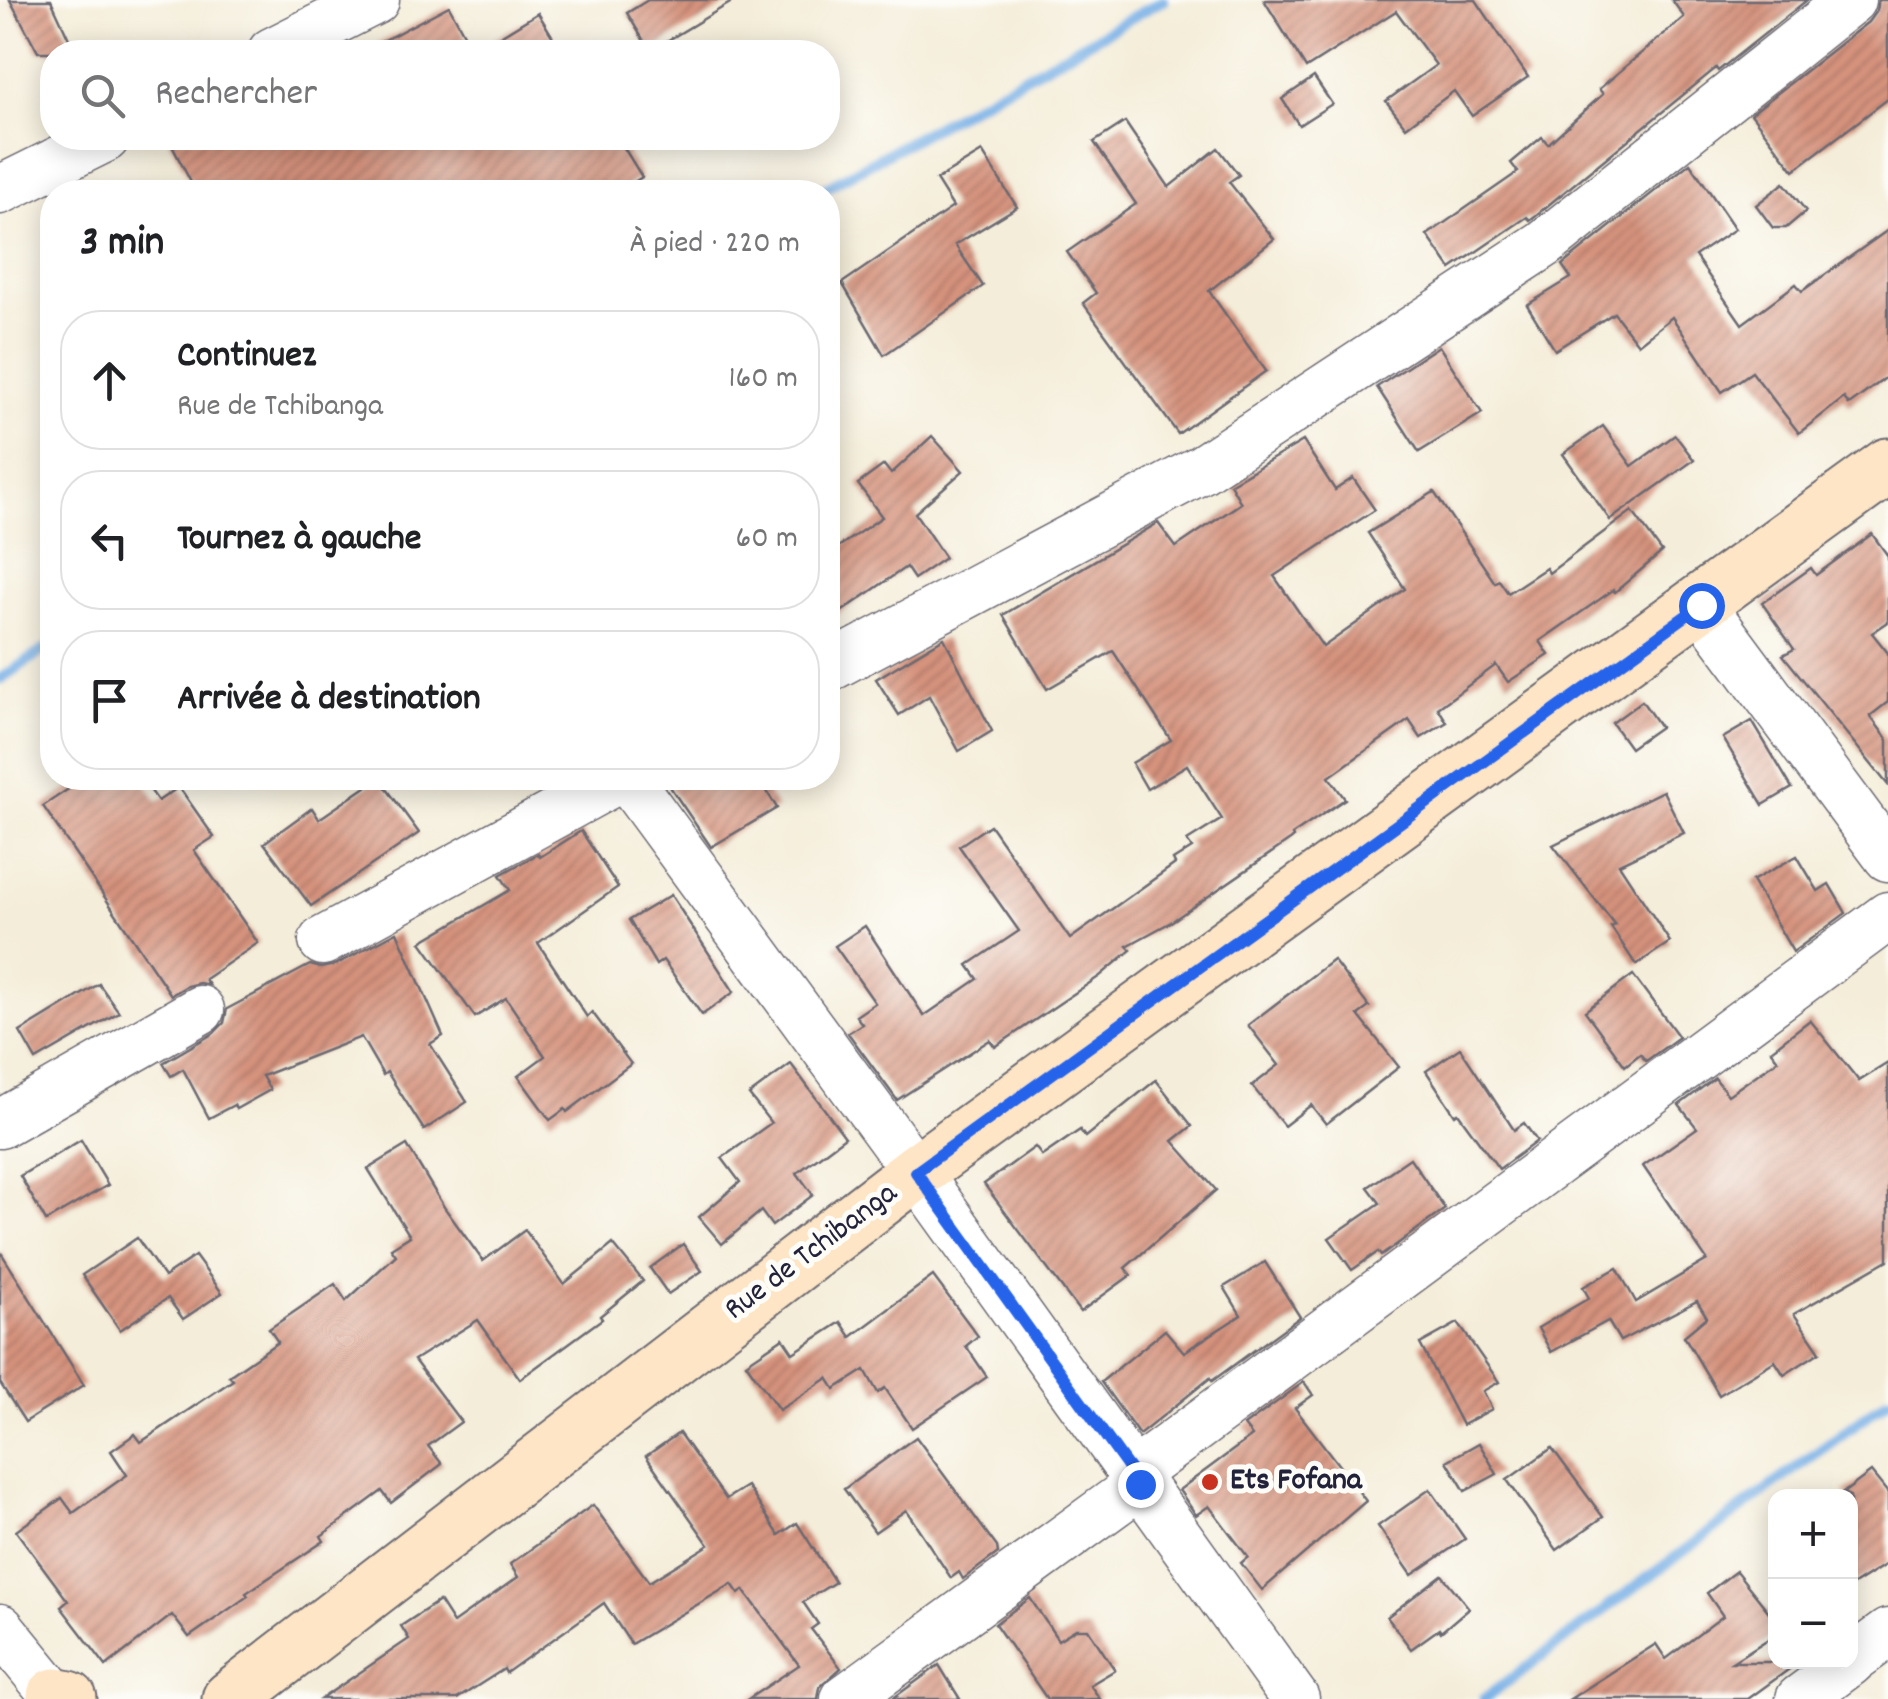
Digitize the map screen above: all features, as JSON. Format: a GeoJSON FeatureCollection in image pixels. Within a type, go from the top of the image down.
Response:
{"type":"FeatureCollection","features":[{"type":"Feature","properties":{"kind":"street"},"geometry":{"type":"LineString","coordinates":[[296,40],[375,0]]}},
{"type":"Feature","properties":{"kind":"street"},"geometry":{"type":"LineString","coordinates":[[840,662],[1202,470],[1544,244],[1851,0]]}},
{"type":"Feature","properties":{"kind":"street"},"geometry":{"type":"LineString","coordinates":[[0,190],[81,150]]}},
{"type":"Feature","properties":{"kind":"street","name":"Rue de Tchibanga"},"geometry":{"type":"LineString","coordinates":[[230,1699],[916,1172],[1888,466]]}},
{"type":"Feature","properties":{"kind":"street"},"geometry":{"type":"LineString","coordinates":[[1701,605],[1888,857]]}},
{"type":"Feature","properties":{"kind":"street"},"geometry":{"type":"LineString","coordinates":[[323,940],[601,790]]}},
{"type":"Feature","properties":{"kind":"street"},"geometry":{"type":"LineString","coordinates":[[632,790],[916,1172],[1295,1699]]}},
{"type":"Feature","properties":{"kind":"street"},"geometry":{"type":"LineString","coordinates":[[845,1699],[1888,916]]}},
{"type":"Feature","properties":{"kind":"street"},"geometry":{"type":"LineString","coordinates":[[0,1124],[200,1010]]}},
{"type":"Feature","properties":{"kind":"street"},"geometry":{"type":"LineString","coordinates":[[0,1628],[60,1698]]}},
{"type":"Feature","properties":{"kind":"street"},"geometry":{"type":"LineString","coordinates":[[1858,1655],[1888,1633]]}},
{"type":"Feature","properties":{"kind":"street"},"geometry":{"type":"LineString","coordinates":[[1800,1699],[1839,1669]]}},
{"type":"Feature","properties":{"kind":"building"},"geometry":{"type":"Polygon","coordinates":[[[10,0],[51,0],[69,40],[40,40],[38,52],[10,0]]]}},
{"type":"Feature","properties":{"kind":"building"},"geometry":{"type":"Polygon","coordinates":[[[648,0],[735,0],[668,40],[643,40],[627,13],[648,0]]]}},
{"type":"Feature","properties":{"kind":"building"},"geometry":{"type":"Polygon","coordinates":[[[1264,0],[1476,0],[1528,77],[1472,116],[1454,91],[1406,127],[1386,101],[1436,65],[1396,11],[1306,68],[1264,0]]]}},
{"type":"Feature","properties":{"kind":"building"},"geometry":{"type":"Polygon","coordinates":[[[1672,0],[1807,0],[1718,71],[1716,68],[1530,220],[1527,217],[1451,269],[1427,235],[1518,172],[1511,163],[1542,137],[1548,144],[1603,94],[1599,89],[1684,17],[1672,0]]]}},
{"type":"Feature","properties":{"kind":"building"},"geometry":{"type":"Polygon","coordinates":[[[1878,0],[1888,0],[1888,99],[1794,170],[1751,114],[1868,22],[1878,0]]]}},
{"type":"Feature","properties":{"kind":"building"},"geometry":{"type":"Polygon","coordinates":[[[449,6],[467,40],[385,40],[449,6]]]}},
{"type":"Feature","properties":{"kind":"building"},"geometry":{"type":"Polygon","coordinates":[[[538,13],[555,40],[494,40],[538,13]]]}},
{"type":"Feature","properties":{"kind":"building"},"geometry":{"type":"Polygon","coordinates":[[[1314,77],[1332,104],[1299,125],[1282,99],[1314,77]]]}},
{"type":"Feature","properties":{"kind":"building"},"geometry":{"type":"Polygon","coordinates":[[[1125,122],[1169,187],[1218,148],[1239,175],[1229,182],[1274,239],[1209,291],[1266,371],[1178,434],[1083,303],[1096,293],[1067,252],[1136,204],[1094,142],[1125,122]]]}},
{"type":"Feature","properties":{"kind":"building"},"geometry":{"type":"Polygon","coordinates":[[[174,150],[625,150],[642,177],[637,180],[190,180],[174,150]]]}},
{"type":"Feature","properties":{"kind":"building"},"geometry":{"type":"Polygon","coordinates":[[[982,152],[1017,207],[955,245],[983,286],[884,355],[842,283],[953,207],[936,180],[982,152]]]}},
{"type":"Feature","properties":{"kind":"building"},"geometry":{"type":"Polygon","coordinates":[[[1690,163],[1735,229],[1695,256],[1742,324],[1796,284],[1802,291],[1888,230],[1888,376],[1849,405],[1844,398],[1799,433],[1752,372],[1722,392],[1672,317],[1638,344],[1614,313],[1555,350],[1527,305],[1571,278],[1562,265],[1690,163]]]}},
{"type":"Feature","properties":{"kind":"building"},"geometry":{"type":"Polygon","coordinates":[[[1784,183],[1806,211],[1786,228],[1773,228],[1756,205],[1784,183]]]}},
{"type":"Feature","properties":{"kind":"building"},"geometry":{"type":"Polygon","coordinates":[[[1439,346],[1482,413],[1419,452],[1377,387],[1439,346]]]}},
{"type":"Feature","properties":{"kind":"building"},"geometry":{"type":"Polygon","coordinates":[[[1603,426],[1632,466],[1675,435],[1694,460],[1610,520],[1563,454],[1603,426]]]}},
{"type":"Feature","properties":{"kind":"building"},"geometry":{"type":"Polygon","coordinates":[[[932,436],[963,471],[915,513],[945,558],[914,579],[906,567],[840,613],[840,546],[882,517],[858,484],[884,465],[891,474],[932,436]]]}},
{"type":"Feature","properties":{"kind":"building"},"geometry":{"type":"Polygon","coordinates":[[[1303,441],[1335,490],[1353,478],[1375,510],[1274,576],[1323,647],[1405,589],[1368,533],[1434,492],[1495,583],[1499,580],[1508,593],[1546,568],[1549,573],[1632,511],[1662,552],[1615,592],[1540,641],[1549,655],[1508,682],[1496,665],[1438,708],[1447,722],[1421,738],[1409,720],[1329,777],[1345,799],[1293,838],[1171,922],[1127,946],[1131,950],[1100,976],[995,1047],[990,1040],[897,1100],[848,1033],[862,1024],[856,1016],[875,1003],[835,946],[865,926],[924,1016],[978,979],[968,965],[1019,931],[959,846],[990,825],[1070,939],[1175,864],[1173,860],[1192,848],[1187,841],[1222,819],[1187,765],[1147,789],[1132,763],[1171,740],[1113,651],[1047,689],[1003,615],[1158,523],[1176,547],[1241,503],[1230,484],[1303,441]]]}},
{"type":"Feature","properties":{"kind":"building"},"geometry":{"type":"Polygon","coordinates":[[[1872,534],[1888,556],[1888,622],[1872,633],[1888,653],[1888,702],[1870,716],[1888,740],[1888,785],[1783,655],[1794,649],[1762,603],[1811,568],[1816,575],[1872,534]]]}},
{"type":"Feature","properties":{"kind":"building"},"geometry":{"type":"Polygon","coordinates":[[[944,638],[992,731],[959,751],[929,696],[899,715],[876,679],[944,638]]]}},
{"type":"Feature","properties":{"kind":"building"},"geometry":{"type":"Polygon","coordinates":[[[1642,701],[1660,727],[1630,748],[1612,723],[1642,701]]]}},
{"type":"Feature","properties":{"kind":"building"},"geometry":{"type":"Polygon","coordinates":[[[1752,721],[1792,788],[1763,805],[1723,738],[1752,721]]]}},
{"type":"Feature","properties":{"kind":"building"},"geometry":{"type":"Polygon","coordinates":[[[67,790],[150,790],[158,801],[181,790],[214,837],[194,850],[258,943],[205,979],[209,985],[187,986],[171,995],[43,806],[67,790]]]}},
{"type":"Feature","properties":{"kind":"building"},"geometry":{"type":"Polygon","coordinates":[[[361,790],[388,790],[419,833],[311,906],[264,843],[312,808],[319,819],[361,790]]]}},
{"type":"Feature","properties":{"kind":"building"},"geometry":{"type":"Polygon","coordinates":[[[672,790],[766,790],[777,808],[711,847],[672,790]]]}},
{"type":"Feature","properties":{"kind":"building"},"geometry":{"type":"Polygon","coordinates":[[[1663,791],[1684,833],[1619,864],[1670,942],[1636,965],[1611,927],[1615,925],[1553,845],[1663,791]]]}},
{"type":"Feature","properties":{"kind":"building"},"geometry":{"type":"Polygon","coordinates":[[[581,831],[618,887],[538,943],[587,1017],[592,1012],[631,1064],[567,1112],[565,1109],[550,1120],[518,1076],[545,1056],[506,998],[475,1017],[421,942],[510,890],[500,875],[538,854],[540,857],[581,831]]]}},
{"type":"Feature","properties":{"kind":"building"},"geometry":{"type":"Polygon","coordinates":[[[1797,856],[1818,891],[1829,884],[1846,913],[1793,952],[1752,881],[1797,856]]]}},
{"type":"Feature","properties":{"kind":"building"},"geometry":{"type":"Polygon","coordinates":[[[671,895],[734,992],[702,1015],[663,960],[656,965],[629,920],[671,895]]]}},
{"type":"Feature","properties":{"kind":"building"},"geometry":{"type":"Polygon","coordinates":[[[397,932],[443,1036],[430,1044],[467,1102],[424,1130],[387,1072],[383,1075],[361,1037],[262,1076],[270,1090],[236,1109],[234,1105],[209,1118],[183,1069],[171,1076],[163,1063],[214,1033],[224,1023],[227,1009],[310,965],[335,965],[397,932]]]}},
{"type":"Feature","properties":{"kind":"building"},"geometry":{"type":"Polygon","coordinates":[[[1333,960],[1369,1007],[1358,1015],[1399,1067],[1326,1124],[1311,1105],[1284,1126],[1252,1086],[1279,1065],[1248,1025],[1333,960]]]}},
{"type":"Feature","properties":{"kind":"building"},"geometry":{"type":"Polygon","coordinates":[[[1633,975],[1679,1037],[1646,1061],[1640,1054],[1625,1066],[1585,1011],[1633,975]]]}},
{"type":"Feature","properties":{"kind":"building"},"geometry":{"type":"Polygon","coordinates":[[[99,984],[119,1012],[36,1060],[20,1032],[99,984]]]}},
{"type":"Feature","properties":{"kind":"building"},"geometry":{"type":"Polygon","coordinates":[[[1810,1020],[1859,1081],[1888,1063],[1888,1260],[1794,1314],[1820,1352],[1784,1375],[1775,1361],[1719,1395],[1684,1336],[1707,1317],[1697,1301],[1620,1341],[1608,1321],[1551,1352],[1538,1328],[1589,1298],[1583,1287],[1617,1268],[1636,1302],[1707,1260],[1643,1166],[1697,1128],[1679,1105],[1715,1078],[1728,1095],[1778,1060],[1771,1050],[1810,1020]]]}},
{"type":"Feature","properties":{"kind":"building"},"geometry":{"type":"Polygon","coordinates":[[[1460,1048],[1514,1130],[1524,1123],[1537,1141],[1499,1169],[1458,1113],[1455,1115],[1426,1071],[1460,1048]]]}},
{"type":"Feature","properties":{"kind":"building"},"geometry":{"type":"Polygon","coordinates":[[[791,1064],[845,1137],[797,1173],[813,1195],[772,1226],[761,1211],[722,1244],[699,1217],[740,1182],[722,1158],[771,1123],[749,1095],[791,1064]]]}},
{"type":"Feature","properties":{"kind":"building"},"geometry":{"type":"Polygon","coordinates":[[[1156,1080],[1192,1126],[1173,1141],[1216,1190],[1125,1268],[1131,1275],[1080,1312],[984,1184],[1035,1147],[1042,1156],[1080,1130],[1085,1137],[1156,1080]]]}},
{"type":"Feature","properties":{"kind":"building"},"geometry":{"type":"Polygon","coordinates":[[[81,1140],[108,1185],[46,1221],[20,1176],[81,1140]]]}},
{"type":"Feature","properties":{"kind":"building"},"geometry":{"type":"Polygon","coordinates":[[[407,1145],[444,1207],[483,1261],[525,1230],[564,1284],[613,1244],[643,1281],[600,1316],[602,1319],[520,1379],[478,1320],[414,1360],[461,1422],[428,1446],[442,1464],[391,1503],[382,1491],[321,1536],[324,1541],[189,1637],[172,1615],[106,1666],[61,1607],[68,1601],[16,1531],[62,1498],[73,1513],[127,1475],[111,1451],[135,1434],[141,1442],[233,1380],[229,1376],[278,1342],[269,1329],[335,1284],[346,1301],[396,1255],[391,1248],[410,1236],[368,1169],[407,1145]]]}},
{"type":"Feature","properties":{"kind":"building"},"geometry":{"type":"Polygon","coordinates":[[[1410,1158],[1445,1209],[1381,1256],[1378,1252],[1352,1270],[1329,1238],[1380,1203],[1368,1187],[1410,1158]]]}},
{"type":"Feature","properties":{"kind":"building"},"geometry":{"type":"Polygon","coordinates":[[[137,1238],[164,1277],[195,1256],[222,1293],[183,1319],[168,1298],[120,1330],[82,1275],[137,1238]]]}},
{"type":"Feature","properties":{"kind":"building"},"geometry":{"type":"Polygon","coordinates":[[[683,1244],[702,1271],[668,1294],[650,1268],[683,1244]]]}},
{"type":"Feature","properties":{"kind":"building"},"geometry":{"type":"Polygon","coordinates":[[[0,1251],[84,1385],[25,1422],[0,1383],[0,1251]]]}},
{"type":"Feature","properties":{"kind":"building"},"geometry":{"type":"Polygon","coordinates":[[[1265,1262],[1300,1317],[1212,1381],[1210,1378],[1139,1435],[1101,1382],[1165,1330],[1184,1352],[1241,1315],[1224,1287],[1265,1262]]]}},
{"type":"Feature","properties":{"kind":"building"},"geometry":{"type":"Polygon","coordinates":[[[933,1276],[978,1336],[966,1346],[987,1377],[912,1428],[885,1388],[878,1393],[865,1370],[835,1389],[828,1378],[779,1410],[746,1363],[783,1338],[793,1353],[841,1322],[851,1337],[933,1276]]]}},
{"type":"Feature","properties":{"kind":"building"},"geometry":{"type":"Polygon","coordinates":[[[1458,1323],[1499,1382],[1483,1391],[1492,1409],[1462,1425],[1420,1344],[1458,1323]]]}},
{"type":"Feature","properties":{"kind":"building"},"geometry":{"type":"Polygon","coordinates":[[[1304,1382],[1313,1395],[1295,1408],[1366,1501],[1262,1590],[1241,1563],[1248,1557],[1209,1506],[1196,1515],[1179,1490],[1252,1436],[1244,1426],[1304,1382]]]}},
{"type":"Feature","properties":{"kind":"building"},"geometry":{"type":"Polygon","coordinates":[[[679,1433],[726,1499],[747,1486],[779,1535],[797,1523],[835,1582],[803,1602],[818,1624],[811,1629],[841,1668],[820,1687],[818,1699],[748,1699],[799,1665],[744,1590],[739,1594],[732,1584],[631,1644],[604,1603],[506,1673],[504,1669],[457,1699],[321,1699],[409,1639],[401,1626],[439,1601],[453,1623],[518,1577],[510,1564],[593,1505],[649,1582],[709,1545],[646,1456],[679,1433]]]}},
{"type":"Feature","properties":{"kind":"building"},"geometry":{"type":"Polygon","coordinates":[[[916,1437],[997,1547],[998,1553],[963,1579],[959,1572],[951,1578],[906,1510],[875,1532],[844,1489],[916,1437]]]}},
{"type":"Feature","properties":{"kind":"building"},"geometry":{"type":"Polygon","coordinates":[[[1479,1443],[1497,1474],[1465,1491],[1447,1461],[1479,1443]]]}},
{"type":"Feature","properties":{"kind":"building"},"geometry":{"type":"Polygon","coordinates":[[[1552,1448],[1603,1517],[1557,1550],[1507,1480],[1552,1448]]]}},
{"type":"Feature","properties":{"kind":"building"},"geometry":{"type":"Polygon","coordinates":[[[1871,1472],[1888,1493],[1888,1563],[1858,1582],[1858,1489],[1848,1489],[1871,1472]]]}},
{"type":"Feature","properties":{"kind":"building"},"geometry":{"type":"Polygon","coordinates":[[[1430,1489],[1465,1539],[1412,1575],[1378,1526],[1430,1489]]]}},
{"type":"Feature","properties":{"kind":"building"},"geometry":{"type":"Polygon","coordinates":[[[1736,1571],[1768,1611],[1768,1639],[1732,1662],[1768,1662],[1768,1669],[1789,1669],[1748,1699],[1570,1699],[1656,1644],[1666,1659],[1723,1616],[1707,1593],[1736,1571]]]}},
{"type":"Feature","properties":{"kind":"building"},"geometry":{"type":"Polygon","coordinates":[[[1442,1575],[1469,1608],[1441,1632],[1439,1629],[1411,1649],[1387,1617],[1442,1575]]]}},
{"type":"Feature","properties":{"kind":"building"},"geometry":{"type":"Polygon","coordinates":[[[1030,1598],[1058,1640],[1076,1629],[1088,1629],[1115,1670],[1090,1685],[1100,1699],[1047,1699],[995,1624],[1030,1598]]]}},
{"type":"Feature","properties":{"kind":"building"},"geometry":{"type":"Polygon","coordinates":[[[939,1665],[960,1699],[892,1699],[939,1665]]]}},
{"type":"Feature","properties":{"kind":"waterway"},"geometry":{"type":"LineString","coordinates":[[840,180],[1163,0]]}},
{"type":"Feature","properties":{"kind":"waterway"},"geometry":{"type":"LineString","coordinates":[[0,679],[40,653]]}},
{"type":"Feature","properties":{"kind":"waterway"},"geometry":{"type":"LineString","coordinates":[[1484,1699],[1888,1400]]}},
{"type":"Feature","properties":{"kind":"place","name":"Ets Fofana"},"geometry":{"type":"Point","coordinates":[1210,1482]}},
{"type":"Feature","properties":{"kind":"route"},"geometry":{"type":"LineString","coordinates":[[1140,1484],[916,1172],[1701,605]]}}]}
